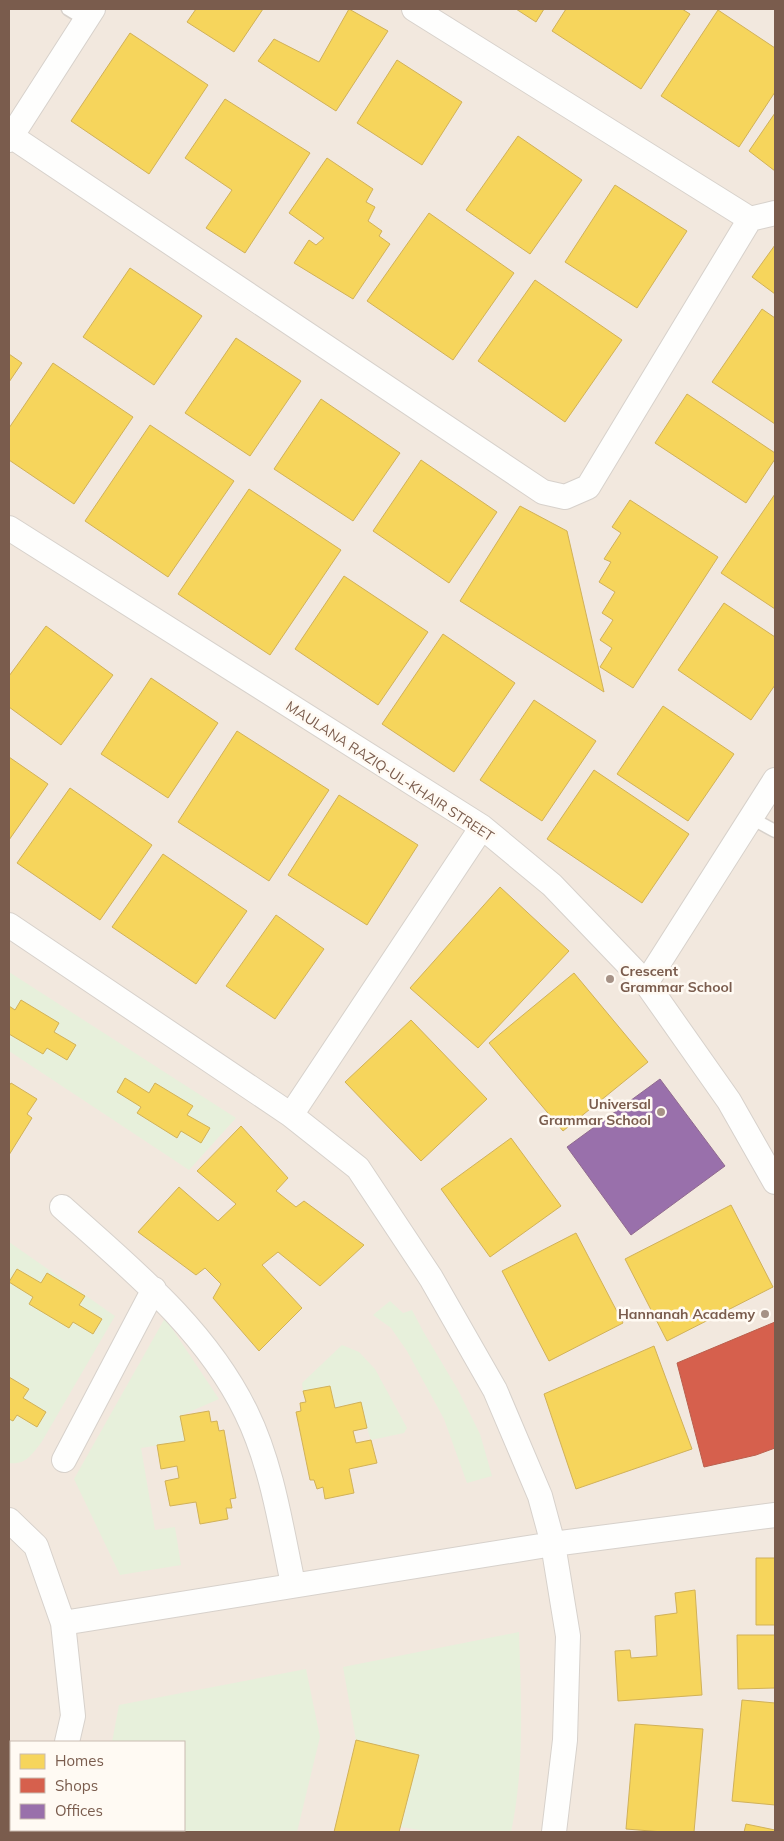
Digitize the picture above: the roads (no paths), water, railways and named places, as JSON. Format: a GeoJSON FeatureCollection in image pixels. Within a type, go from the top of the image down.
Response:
{"type":"FeatureCollection","features":[{"type":"Feature","properties":{"kind":"street"},"geometry":{"type":"LineString","coordinates":[[414,9],[750,219]]}},
{"type":"Feature","properties":{"kind":"street"},"geometry":{"type":"LineString","coordinates":[[82,13],[10,138],[543,492],[565,497],[588,487],[750,219],[775,213]]}},
{"type":"Feature","properties":{"kind":"street","name":"MAULANA RAZIQ-UL-KHAIR STREET"},"geometry":{"type":"LineString","coordinates":[[9,528],[482,827],[552,885],[646,983],[729,1101],[775,1182]]}},
{"type":"Feature","properties":{"kind":"street"},"geometry":{"type":"LineString","coordinates":[[646,983],[775,780]]}},
{"type":"Feature","properties":{"kind":"street"},"geometry":{"type":"LineString","coordinates":[[291,1114],[482,827]]}},
{"type":"Feature","properties":{"kind":"street"},"geometry":{"type":"LineString","coordinates":[[9,925],[291,1114],[358,1168],[431,1278],[495,1390],[540,1496],[554,1544],[568,1636],[565,1740],[554,1832]]}},
{"type":"Feature","properties":{"kind":"street"},"geometry":{"type":"LineString","coordinates":[[62,1207],[154,1289],[215,1359],[246,1412],[266,1464],[293,1584]]}},
{"type":"Feature","properties":{"kind":"street"},"geometry":{"type":"LineString","coordinates":[[64,1460],[154,1289]]}},
{"type":"Feature","properties":{"kind":"street"},"geometry":{"type":"LineString","coordinates":[[63,1623],[293,1584],[554,1544],[775,1515]]}},
{"type":"Feature","properties":{"kind":"street"},"geometry":{"type":"LineString","coordinates":[[9,1520],[36,1546],[63,1623],[73,1716],[67,1741]]}},
{"type":"Feature","properties":{"kind":"lane"},"geometry":{"type":"LineString","coordinates":[[751,818],[775,831]]}},
{"type":"Feature","properties":{"kind":"place","name":"Crescent Grammar School"},"geometry":{"type":"Point","coordinates":[610,979]}},
{"type":"Feature","properties":{"kind":"place","name":"Universal Grammar School"},"geometry":{"type":"Point","coordinates":[661,1112]}},
{"type":"Feature","properties":{"kind":"place","name":"Hannanah Academy"},"geometry":{"type":"Point","coordinates":[765,1314]}}]}
